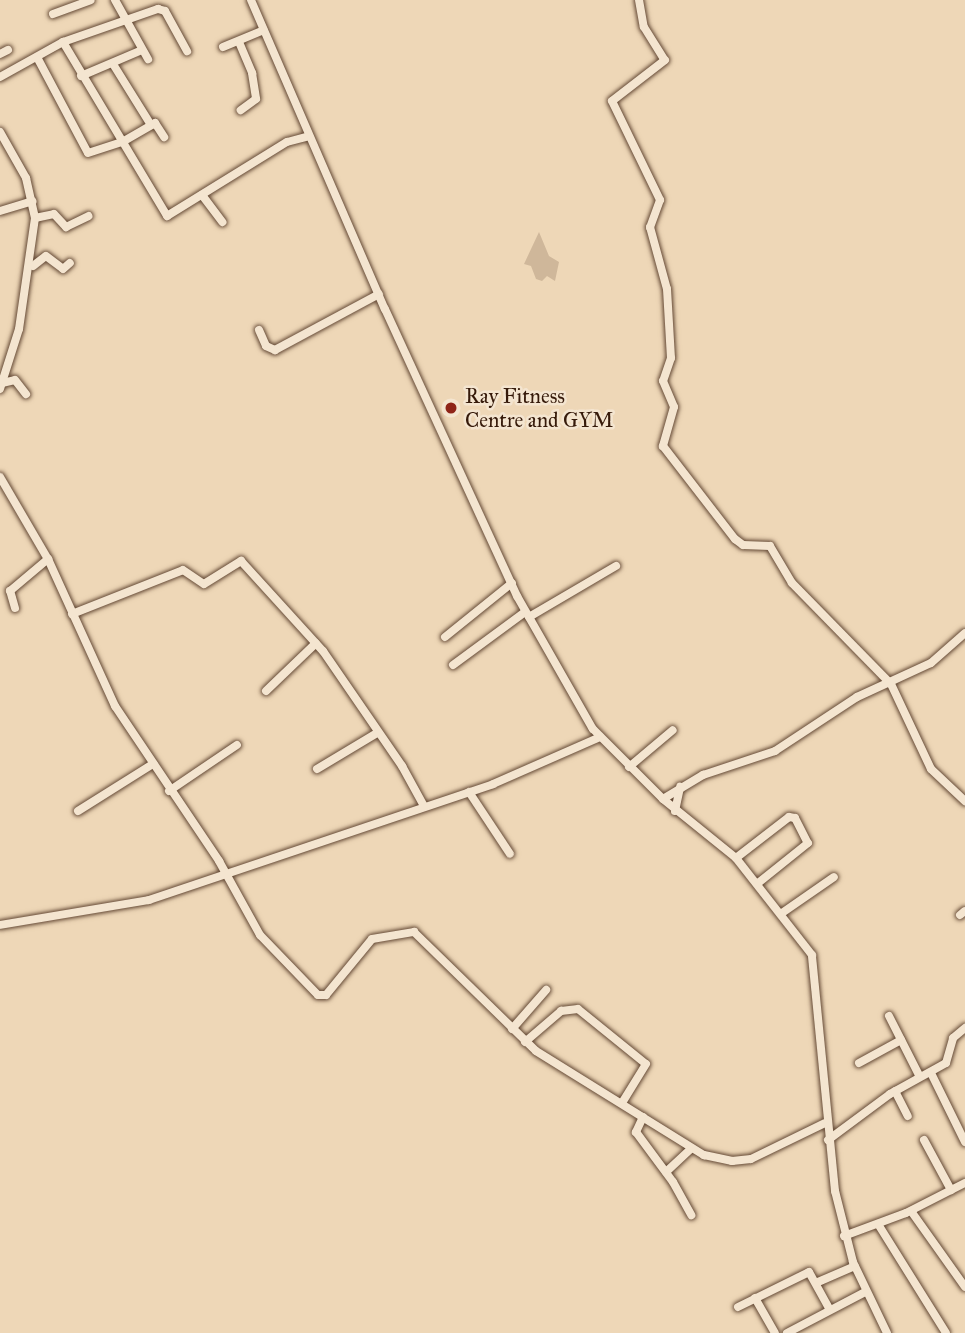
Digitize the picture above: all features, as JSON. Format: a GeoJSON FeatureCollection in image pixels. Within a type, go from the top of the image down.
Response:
{"type":"FeatureCollection","features":[{"type":"Feature","properties":{"kind":"street"},"geometry":{"type":"LineString","coordinates":[[53,14],[91,0]]}},
{"type":"Feature","properties":{"kind":"street"},"geometry":{"type":"LineString","coordinates":[[115,0],[148,59]]}},
{"type":"Feature","properties":{"kind":"street"},"geometry":{"type":"LineString","coordinates":[[251,0],[379,294],[512,583],[577,706],[600,737],[674,811],[736,858],[804,941],[817,974],[825,1124],[845,1237],[865,1292],[887,1333]]}},
{"type":"Feature","properties":{"kind":"street"},"geometry":{"type":"LineString","coordinates":[[639,0],[644,27],[665,60],[611,101],[660,200],[650,227],[667,289],[671,358],[663,381],[674,407],[663,446],[735,540],[743,545],[770,546],[792,583],[891,684],[931,769],[965,801]]}},
{"type":"Feature","properties":{"kind":"street"},"geometry":{"type":"LineString","coordinates":[[0,76],[38,59],[63,42],[163,9],[187,51]]}},
{"type":"Feature","properties":{"kind":"street"},"geometry":{"type":"LineString","coordinates":[[223,47],[264,30]]}},
{"type":"Feature","properties":{"kind":"street"},"geometry":{"type":"LineString","coordinates":[[63,42],[167,216],[287,142],[309,136]]}},
{"type":"Feature","properties":{"kind":"street"},"geometry":{"type":"LineString","coordinates":[[239,42],[252,73],[256,99],[241,110]]}},
{"type":"Feature","properties":{"kind":"street"},"geometry":{"type":"LineString","coordinates":[[81,76],[142,50]]}},
{"type":"Feature","properties":{"kind":"street"},"geometry":{"type":"LineString","coordinates":[[38,59],[88,153],[124,141],[155,123],[164,137]]}},
{"type":"Feature","properties":{"kind":"street"},"geometry":{"type":"LineString","coordinates":[[113,64],[151,125]]}},
{"type":"Feature","properties":{"kind":"street"},"geometry":{"type":"LineString","coordinates":[[0,132],[26,178],[35,218],[31,268],[1,385]]}},
{"type":"Feature","properties":{"kind":"street"},"geometry":{"type":"LineString","coordinates":[[202,195],[222,222]]}},
{"type":"Feature","properties":{"kind":"street"},"geometry":{"type":"LineString","coordinates":[[0,211],[33,201]]}},
{"type":"Feature","properties":{"kind":"street"},"geometry":{"type":"LineString","coordinates":[[35,218],[54,214],[66,227],[89,216]]}},
{"type":"Feature","properties":{"kind":"street"},"geometry":{"type":"LineString","coordinates":[[31,268],[46,256],[63,270],[70,263]]}},
{"type":"Feature","properties":{"kind":"street"},"geometry":{"type":"LineString","coordinates":[[259,330],[266,346],[275,350],[379,294]]}},
{"type":"Feature","properties":{"kind":"street"},"geometry":{"type":"LineString","coordinates":[[1,385],[15,380],[26,394]]}},
{"type":"Feature","properties":{"kind":"street"},"geometry":{"type":"LineString","coordinates":[[0,477],[48,559],[115,706],[225,873],[266,943],[318,995],[327,995],[372,939],[414,932],[525,1042],[692,1148],[714,1159],[751,1159],[825,1124]]}},
{"type":"Feature","properties":{"kind":"street"},"geometry":{"type":"LineString","coordinates":[[15,608],[10,591],[48,559]]}},
{"type":"Feature","properties":{"kind":"street"},"geometry":{"type":"LineString","coordinates":[[72,614],[183,570],[204,584],[241,561],[316,643],[402,766],[424,806]]}},
{"type":"Feature","properties":{"kind":"street"},"geometry":{"type":"LineString","coordinates":[[453,665],[527,615],[616,566]]}},
{"type":"Feature","properties":{"kind":"street"},"geometry":{"type":"LineString","coordinates":[[445,637],[512,583]]}},
{"type":"Feature","properties":{"kind":"street"},"geometry":{"type":"LineString","coordinates":[[663,799],[680,787],[775,751],[857,697],[891,684],[931,663],[965,633]]}},
{"type":"Feature","properties":{"kind":"street"},"geometry":{"type":"LineString","coordinates":[[266,691],[316,643]]}},
{"type":"Feature","properties":{"kind":"street"},"geometry":{"type":"LineString","coordinates":[[629,767],[673,730]]}},
{"type":"Feature","properties":{"kind":"street"},"geometry":{"type":"LineString","coordinates":[[317,769],[377,733]]}},
{"type":"Feature","properties":{"kind":"street"},"geometry":{"type":"LineString","coordinates":[[0,925],[114,909],[469,792],[600,737]]}},
{"type":"Feature","properties":{"kind":"street"},"geometry":{"type":"LineString","coordinates":[[169,791],[237,745]]}},
{"type":"Feature","properties":{"kind":"street"},"geometry":{"type":"LineString","coordinates":[[78,811],[153,764]]}},
{"type":"Feature","properties":{"kind":"street"},"geometry":{"type":"LineString","coordinates":[[674,811],[680,787]]}},
{"type":"Feature","properties":{"kind":"street"},"geometry":{"type":"LineString","coordinates":[[469,792],[510,854]]}},
{"type":"Feature","properties":{"kind":"street"},"geometry":{"type":"LineString","coordinates":[[736,858],[789,817],[795,818],[808,843],[757,884]]}},
{"type":"Feature","properties":{"kind":"street"},"geometry":{"type":"LineString","coordinates":[[782,913],[834,877]]}},
{"type":"Feature","properties":{"kind":"street"},"geometry":{"type":"LineString","coordinates":[[512,1029],[546,990]]}},
{"type":"Feature","properties":{"kind":"street"},"geometry":{"type":"LineString","coordinates":[[525,1042],[561,1011],[578,1009],[646,1065],[622,1103]]}},
{"type":"Feature","properties":{"kind":"street"},"geometry":{"type":"LineString","coordinates":[[889,1016],[920,1077]]}},
{"type":"Feature","properties":{"kind":"street"},"geometry":{"type":"LineString","coordinates":[[828,1140],[895,1091],[931,1073],[950,1058],[953,1038],[965,1028]]}},
{"type":"Feature","properties":{"kind":"street"},"geometry":{"type":"LineString","coordinates":[[859,1063],[901,1040]]}},
{"type":"Feature","properties":{"kind":"street"},"geometry":{"type":"LineString","coordinates":[[931,1073],[965,1142]]}},
{"type":"Feature","properties":{"kind":"street"},"geometry":{"type":"LineString","coordinates":[[895,1091],[908,1116]]}},
{"type":"Feature","properties":{"kind":"street"},"geometry":{"type":"LineString","coordinates":[[643,1117],[636,1132],[666,1172],[691,1215]]}},
{"type":"Feature","properties":{"kind":"street"},"geometry":{"type":"LineString","coordinates":[[924,1140],[951,1190]]}},
{"type":"Feature","properties":{"kind":"street"},"geometry":{"type":"LineString","coordinates":[[666,1172],[692,1148]]}},
{"type":"Feature","properties":{"kind":"street"},"geometry":{"type":"LineString","coordinates":[[845,1237],[911,1211],[965,1183]]}},
{"type":"Feature","properties":{"kind":"street"},"geometry":{"type":"LineString","coordinates":[[911,1211],[965,1287]]}},
{"type":"Feature","properties":{"kind":"street"},"geometry":{"type":"LineString","coordinates":[[877,1224],[946,1333]]}},
{"type":"Feature","properties":{"kind":"street"},"geometry":{"type":"LineString","coordinates":[[818,1282],[855,1266]]}},
{"type":"Feature","properties":{"kind":"street"},"geometry":{"type":"LineString","coordinates":[[738,1307],[806,1272],[818,1282],[830,1310]]}},
{"type":"Feature","properties":{"kind":"street"},"geometry":{"type":"LineString","coordinates":[[787,1333],[865,1292]]}},
{"type":"Feature","properties":{"kind":"street"},"geometry":{"type":"LineString","coordinates":[[755,1298],[775,1333]]}},
{"type":"Feature","properties":{"kind":"shaded area"},"geometry":{"type":"Polygon","coordinates":[[[539,232],[549,256],[559,262],[555,281],[547,276],[542,281],[536,279],[531,266],[524,264],[539,232]]]}},
{"type":"Feature","properties":{"kind":"place","name":"Ray Fitness Centre and GYM"},"geometry":{"type":"Point","coordinates":[451,408]}}]}
